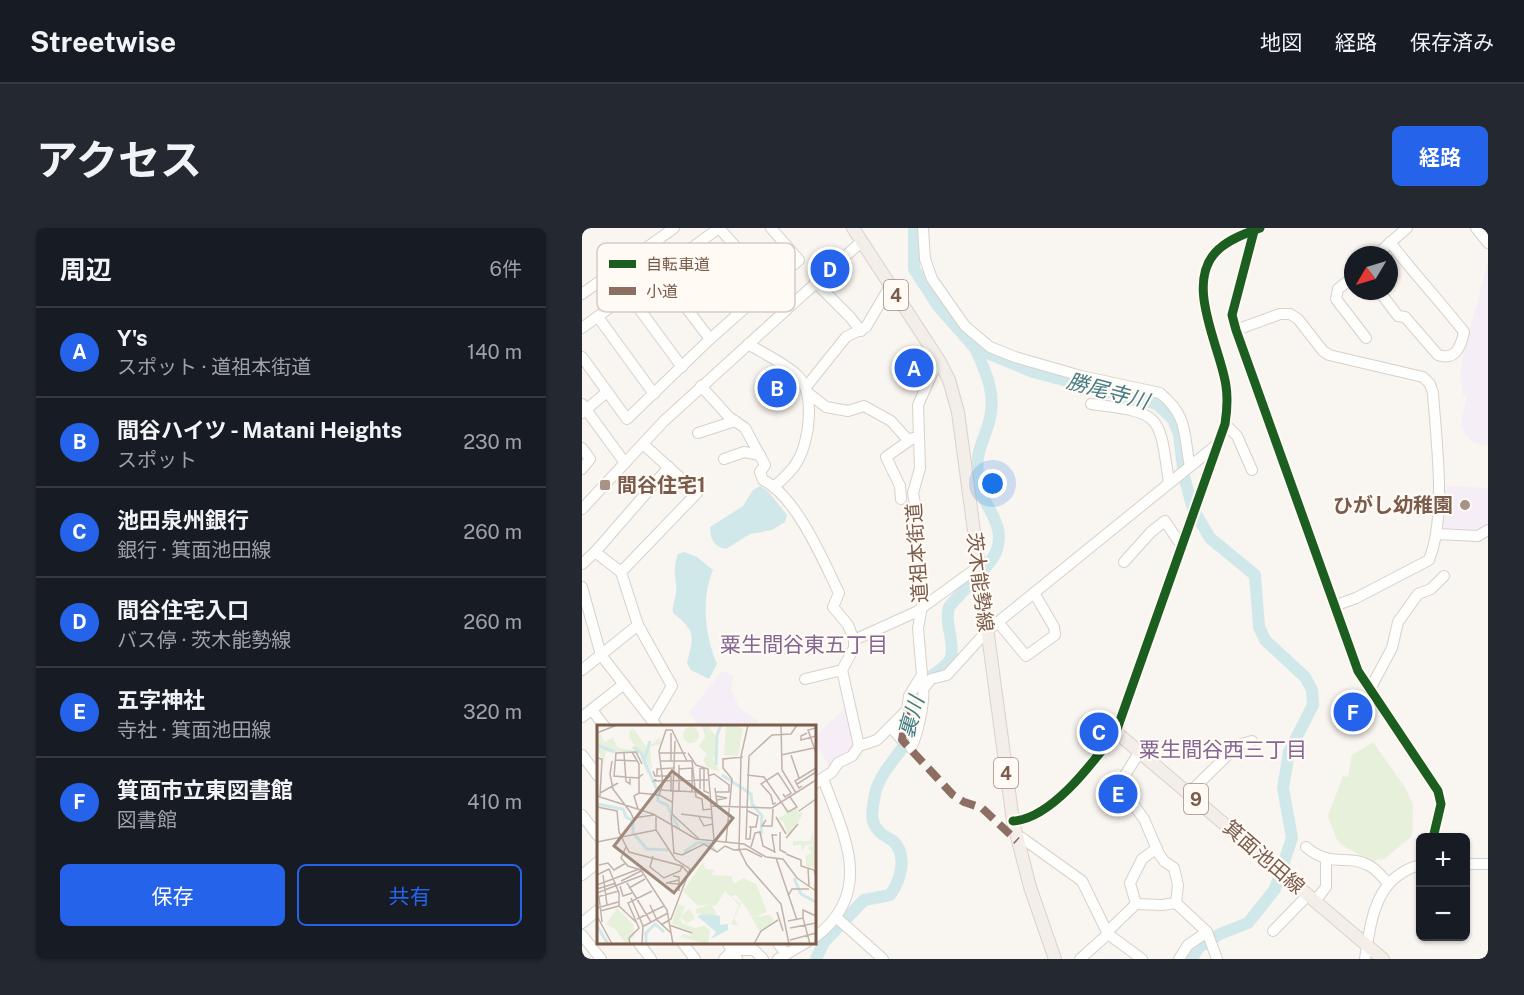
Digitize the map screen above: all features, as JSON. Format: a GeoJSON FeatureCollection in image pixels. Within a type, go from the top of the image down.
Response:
{"type":"FeatureCollection","features":[{"type":"Feature","properties":{"kind":"main road","name":"茨木能勢線"},"geometry":{"type":"LineString","coordinates":[[853,228],[940,362],[949,380],[958,412],[1013,821],[1055,959]]}},
{"type":"Feature","properties":{"kind":"main road","name":"箕面池田線"},"geometry":{"type":"LineString","coordinates":[[1116,732],[1383,959]]}},
{"type":"Feature","properties":{"kind":"street"},"geometry":{"type":"LineString","coordinates":[[653,243],[674,228]]}},
{"type":"Feature","properties":{"kind":"street"},"geometry":{"type":"LineString","coordinates":[[698,243],[719,228],[732,243]]}},
{"type":"Feature","properties":{"kind":"street"},"geometry":{"type":"LineString","coordinates":[[771,228],[784,243]]}},
{"type":"Feature","properties":{"kind":"street"},"geometry":{"type":"LineString","coordinates":[[923,228],[925,259],[932,279],[973,334],[990,347],[1015,357],[1160,393],[1170,401],[1184,422],[1190,466]]}},
{"type":"Feature","properties":{"kind":"street"},"geometry":{"type":"LineString","coordinates":[[1386,246],[1407,228]]}},
{"type":"Feature","properties":{"kind":"street"},"geometry":{"type":"LineString","coordinates":[[1476,228],[1488,243]]}},
{"type":"Feature","properties":{"kind":"street"},"geometry":{"type":"LineString","coordinates":[[1257,229],[1232,315],[1236,330],[1358,671],[1438,791],[1441,811],[1434,833]]}},
{"type":"Feature","properties":{"kind":"street"},"geometry":{"type":"LineString","coordinates":[[1013,821],[1023,820],[1060,796],[1088,769],[1116,732],[1225,424],[1228,402],[1226,384],[1205,310],[1203,284],[1207,266],[1217,250],[1257,229]]}},
{"type":"Feature","properties":{"kind":"street"},"geometry":{"type":"LineString","coordinates":[[795,301],[861,242]]}},
{"type":"Feature","properties":{"kind":"street"},"geometry":{"type":"LineString","coordinates":[[1390,242],[1393,246]]}},
{"type":"Feature","properties":{"kind":"street"},"geometry":{"type":"LineString","coordinates":[[1386,300],[1398,316],[1405,317],[1438,355],[1451,356],[1460,349],[1464,332],[1436,295],[1426,290],[1398,253]]}},
{"type":"Feature","properties":{"kind":"street"},"geometry":{"type":"LineString","coordinates":[[815,282],[850,316],[861,331]]}},
{"type":"Feature","properties":{"kind":"street"},"geometry":{"type":"LineString","coordinates":[[582,294],[597,283]]}},
{"type":"Feature","properties":{"kind":"street"},"geometry":{"type":"LineString","coordinates":[[1344,284],[1338,289],[1336,299],[1366,338]]}},
{"type":"Feature","properties":{"kind":"street"},"geometry":{"type":"LineString","coordinates":[[775,486],[798,461],[807,427],[807,390],[846,337],[861,331],[875,315],[890,286]]}},
{"type":"Feature","properties":{"kind":"street"},"geometry":{"type":"LineString","coordinates":[[582,328],[605,312]]}},
{"type":"Feature","properties":{"kind":"street"},"geometry":{"type":"LineString","coordinates":[[641,312],[682,367]]}},
{"type":"Feature","properties":{"kind":"street"},"geometry":{"type":"LineString","coordinates":[[689,312],[710,339]]}},
{"type":"Feature","properties":{"kind":"street"},"geometry":{"type":"LineString","coordinates":[[582,357],[627,419],[740,312]]}},
{"type":"Feature","properties":{"kind":"street"},"geometry":{"type":"LineString","coordinates":[[582,509],[701,386],[783,312]]}},
{"type":"Feature","properties":{"kind":"street"},"geometry":{"type":"LineString","coordinates":[[1236,330],[1280,314],[1290,314],[1329,355],[1423,377],[1430,384],[1433,393],[1439,470],[1436,534],[1429,560],[1423,566],[1334,606]]}},
{"type":"Feature","properties":{"kind":"street"},"geometry":{"type":"LineString","coordinates":[[598,317],[654,393]]}},
{"type":"Feature","properties":{"kind":"street"},"geometry":{"type":"LineString","coordinates":[[748,344],[796,374],[807,390],[826,407],[848,411],[864,406],[891,421],[914,438],[886,457],[900,486],[901,499]]}},
{"type":"Feature","properties":{"kind":"street","name":"道祖本街道"},"geometry":{"type":"LineString","coordinates":[[891,727],[907,710],[909,696],[919,687],[921,675],[918,628],[922,608],[916,543],[918,520],[913,494],[920,468],[914,438],[918,405],[934,369],[940,362]]}},
{"type":"Feature","properties":{"kind":"street"},"geometry":{"type":"LineString","coordinates":[[701,386],[735,421],[745,428],[765,465],[760,472],[763,480],[775,486],[819,551],[839,592],[833,607],[848,625],[854,640],[854,648],[842,670],[859,746]]}},
{"type":"Feature","properties":{"kind":"street"},"geometry":{"type":"LineString","coordinates":[[607,392],[583,409],[625,463]]}},
{"type":"Feature","properties":{"kind":"street"},"geometry":{"type":"LineString","coordinates":[[1091,404],[1126,408],[1143,414],[1155,422],[1162,435],[1169,483]]}},
{"type":"Feature","properties":{"kind":"street"},"geometry":{"type":"LineString","coordinates":[[698,433],[735,421]]}},
{"type":"Feature","properties":{"kind":"street"},"geometry":{"type":"LineString","coordinates":[[1225,424],[1237,436],[1252,470]]}},
{"type":"Feature","properties":{"kind":"street"},"geometry":{"type":"LineString","coordinates":[[911,748],[916,740],[920,707],[924,697],[919,687],[932,679],[947,675],[987,631],[1219,443]]}},
{"type":"Feature","properties":{"kind":"street"},"geometry":{"type":"LineString","coordinates":[[621,572],[697,493],[643,444]]}},
{"type":"Feature","properties":{"kind":"street"},"geometry":{"type":"LineString","coordinates":[[582,448],[590,459],[582,469]]}},
{"type":"Feature","properties":{"kind":"street"},"geometry":{"type":"LineString","coordinates":[[724,459],[744,453],[760,455]]}},
{"type":"Feature","properties":{"kind":"street"},"geometry":{"type":"LineString","coordinates":[[582,564],[669,467]]}},
{"type":"Feature","properties":{"kind":"street"},"geometry":{"type":"LineString","coordinates":[[1124,562],[1151,532],[1165,521],[1179,542]]}},
{"type":"Feature","properties":{"kind":"street"},"geometry":{"type":"LineString","coordinates":[[1436,534],[1478,537],[1488,530]]}},
{"type":"Feature","properties":{"kind":"street"},"geometry":{"type":"LineString","coordinates":[[582,587],[601,655],[654,723],[672,686],[639,625],[621,572],[595,552]]}},
{"type":"Feature","properties":{"kind":"street"},"geometry":{"type":"LineString","coordinates":[[854,640],[922,608],[978,567]]}},
{"type":"Feature","properties":{"kind":"street"},"geometry":{"type":"LineString","coordinates":[[1370,689],[1392,648],[1398,622],[1418,594],[1431,589],[1444,576]]}},
{"type":"Feature","properties":{"kind":"street"},"geometry":{"type":"LineString","coordinates":[[998,622],[1026,656],[1055,635],[1054,627],[1034,593]]}},
{"type":"Feature","properties":{"kind":"street"},"geometry":{"type":"LineString","coordinates":[[582,670],[639,625]]}},
{"type":"Feature","properties":{"kind":"street"},"geometry":{"type":"LineString","coordinates":[[805,679],[842,670]]}},
{"type":"Feature","properties":{"kind":"street"},"geometry":{"type":"LineString","coordinates":[[582,717],[624,684]]}},
{"type":"Feature","properties":{"kind":"street"},"geometry":{"type":"LineString","coordinates":[[592,710],[604,725]]}},
{"type":"Feature","properties":{"kind":"street"},"geometry":{"type":"LineString","coordinates":[[816,936],[837,918],[849,892],[853,870],[843,832],[819,781],[832,772],[838,762],[852,756],[859,746],[877,740],[891,727],[902,740]]}},
{"type":"Feature","properties":{"kind":"street"},"geometry":{"type":"LineString","coordinates":[[1189,793],[1238,746],[1252,741]]}},
{"type":"Feature","properties":{"kind":"street"},"geometry":{"type":"LineString","coordinates":[[1140,751],[1124,777],[1130,800],[1144,819],[1156,848],[1164,861],[1174,868],[1178,885],[1176,903]]}},
{"type":"Feature","properties":{"kind":"street"},"geometry":{"type":"LineString","coordinates":[[582,755],[597,775]]}},
{"type":"Feature","properties":{"kind":"street"},"geometry":{"type":"LineString","coordinates":[[582,815],[597,835]]}},
{"type":"Feature","properties":{"kind":"street"},"geometry":{"type":"LineString","coordinates":[[1016,837],[1022,838],[1082,881],[1108,933],[1142,959]]}},
{"type":"Feature","properties":{"kind":"street"},"geometry":{"type":"LineString","coordinates":[[1306,847],[1326,860],[1350,861],[1370,866],[1388,883]]}},
{"type":"Feature","properties":{"kind":"street"},"geometry":{"type":"LineString","coordinates":[[1136,904],[1130,883],[1142,859],[1156,848]]}},
{"type":"Feature","properties":{"kind":"street"},"geometry":{"type":"LineString","coordinates":[[1273,931],[1326,887],[1326,860]]}},
{"type":"Feature","properties":{"kind":"street"},"geometry":{"type":"LineString","coordinates":[[582,874],[597,863]]}},
{"type":"Feature","properties":{"kind":"street"},"geometry":{"type":"LineString","coordinates":[[1470,864],[1488,864]]}},
{"type":"Feature","properties":{"kind":"street"},"geometry":{"type":"LineString","coordinates":[[1365,959],[1369,923],[1377,899],[1388,883],[1398,875],[1416,867]]}},
{"type":"Feature","properties":{"kind":"street"},"geometry":{"type":"LineString","coordinates":[[1080,959],[1136,904],[1176,903]]}},
{"type":"Feature","properties":{"kind":"street"},"geometry":{"type":"LineString","coordinates":[[1176,903],[1207,933],[1213,955]]}},
{"type":"Feature","properties":{"kind":"street"},"geometry":{"type":"LineString","coordinates":[[582,923],[597,911]]}},
{"type":"Feature","properties":{"kind":"street"},"geometry":{"type":"LineString","coordinates":[[837,918],[850,932],[884,959]]}},
{"type":"Feature","properties":{"kind":"street"},"geometry":{"type":"LineString","coordinates":[[1179,959],[1188,945],[1207,933]]}},
{"type":"Feature","properties":{"kind":"street"},"geometry":{"type":"LineString","coordinates":[[589,939],[601,959]]}},
{"type":"Feature","properties":{"kind":"street"},"geometry":{"type":"LineString","coordinates":[[640,944],[651,959]]}},
{"type":"Feature","properties":{"kind":"street"},"geometry":{"type":"LineString","coordinates":[[684,944],[695,959]]}},
{"type":"Feature","properties":{"kind":"street"},"geometry":{"type":"LineString","coordinates":[[782,957],[802,944]]}},
{"type":"Feature","properties":{"kind":"street"},"geometry":{"type":"LineString","coordinates":[[724,959],[732,951],[754,950],[763,959]]}},
{"type":"Feature","properties":{"kind":"shaded area"},"geometry":{"type":"Polygon","coordinates":[[[1488,261],[1488,446],[1474,443],[1465,434],[1461,422],[1467,396],[1463,395],[1460,376],[1462,360],[1488,261]]]}},
{"type":"Feature","properties":{"kind":"shaded area","name":"ひがし幼稚園"},"geometry":{"type":"Polygon","coordinates":[[[1443,486],[1488,488],[1488,528],[1476,534],[1447,533],[1440,523],[1443,486]]]}},
{"type":"Feature","properties":{"kind":"shaded area"},"geometry":{"type":"Polygon","coordinates":[[[722,671],[734,676],[731,689],[739,707],[758,721],[757,725],[698,725],[695,719],[688,714],[722,671]]]}},
{"type":"Feature","properties":{"kind":"shaded area"},"geometry":{"type":"Polygon","coordinates":[[[848,706],[855,747],[852,752],[829,767],[816,743],[817,734],[848,706]]]}},
{"type":"Feature","properties":{"kind":"green space"},"geometry":{"type":"Polygon","coordinates":[[[1373,742],[1406,789],[1413,804],[1412,836],[1383,860],[1378,859],[1373,862],[1345,847],[1337,840],[1328,816],[1343,776],[1348,777],[1352,755],[1373,742]]]}},
{"type":"Feature","properties":{"kind":"water"},"geometry":{"type":"Polygon","coordinates":[[[760,486],[768,491],[787,515],[785,522],[772,530],[750,534],[726,549],[718,546],[712,539],[710,527],[743,506],[753,490],[760,486]]]}},
{"type":"Feature","properties":{"kind":"water"},"geometry":{"type":"Polygon","coordinates":[[[684,552],[697,557],[713,570],[707,593],[706,617],[717,664],[709,679],[691,670],[687,663],[691,635],[686,625],[673,613],[676,596],[676,561],[678,554],[684,552]]]}},
{"type":"Feature","properties":{"kind":"waterway","name":"勝尾寺川"},"geometry":{"type":"LineString","coordinates":[[914,228],[914,269],[938,306],[975,348],[1033,372],[1157,404],[1173,419],[1179,435],[1184,476],[1193,509],[1210,538],[1255,575],[1259,627],[1265,640],[1305,677],[1312,690],[1313,705],[1289,752],[1283,788],[1292,838],[1275,889],[1248,923],[1220,934],[1198,948],[1192,959]]}},
{"type":"Feature","properties":{"kind":"waterway","name":"裏川"},"geometry":{"type":"LineString","coordinates":[[816,959],[824,942],[864,900],[890,895],[897,882],[902,860],[898,847],[875,827],[873,808],[876,790],[883,774],[911,731],[919,688],[945,666],[951,657],[949,607],[993,558],[999,542],[999,532],[983,497],[978,479],[978,455],[989,422],[992,402],[986,375],[975,348]]}},
{"type":"Feature","properties":{"kind":"marked path"},"geometry":{"type":"LineString","coordinates":[[907,710],[902,740],[953,795],[964,802],[982,808],[1017,841]]}},
{"type":"Feature","properties":{"kind":"cycle path"},"geometry":{"type":"LineString","coordinates":[[1013,821],[1028,818],[1057,800],[1071,787],[1116,732],[1225,424],[1226,386],[1204,296],[1204,279],[1208,263],[1223,245],[1260,228]]}},
{"type":"Feature","properties":{"kind":"cycle path"},"geometry":{"type":"LineString","coordinates":[[1254,231],[1232,315],[1236,330],[1358,671],[1438,791],[1441,804],[1434,833]]}},
{"type":"Feature","properties":{"kind":"place","name":"間谷住宅入口"},"geometry":{"type":"Point","coordinates":[830,269]}},
{"type":"Feature","properties":{"kind":"place","name":"Y's"},"geometry":{"type":"Point","coordinates":[914,368]}},
{"type":"Feature","properties":{"kind":"place","name":"間谷ハイツ - Matani Heights"},"geometry":{"type":"Point","coordinates":[777,388]}},
{"type":"Feature","properties":{"kind":"place","name":"間谷住宅1"},"geometry":{"type":"Point","coordinates":[605,485]}},
{"type":"Feature","properties":{"kind":"place","name":"ひがし幼稚園"},"geometry":{"type":"Point","coordinates":[1465,505]}},
{"type":"Feature","properties":{"kind":"place","name":"箕面市立東図書館"},"geometry":{"type":"Point","coordinates":[1353,712]}},
{"type":"Feature","properties":{"kind":"place","name":"池田泉州銀行"},"geometry":{"type":"Point","coordinates":[1099,732]}},
{"type":"Feature","properties":{"kind":"place","name":"五字神社"},"geometry":{"type":"Point","coordinates":[1118,794]}},
{"type":"Feature","properties":{"kind":"district","name":"粟生間谷東五丁目"},"geometry":{"type":"Point","coordinates":[804,644]}},
{"type":"Feature","properties":{"kind":"district","name":"粟生間谷西三丁目"},"geometry":{"type":"Point","coordinates":[1223,749]}}]}
